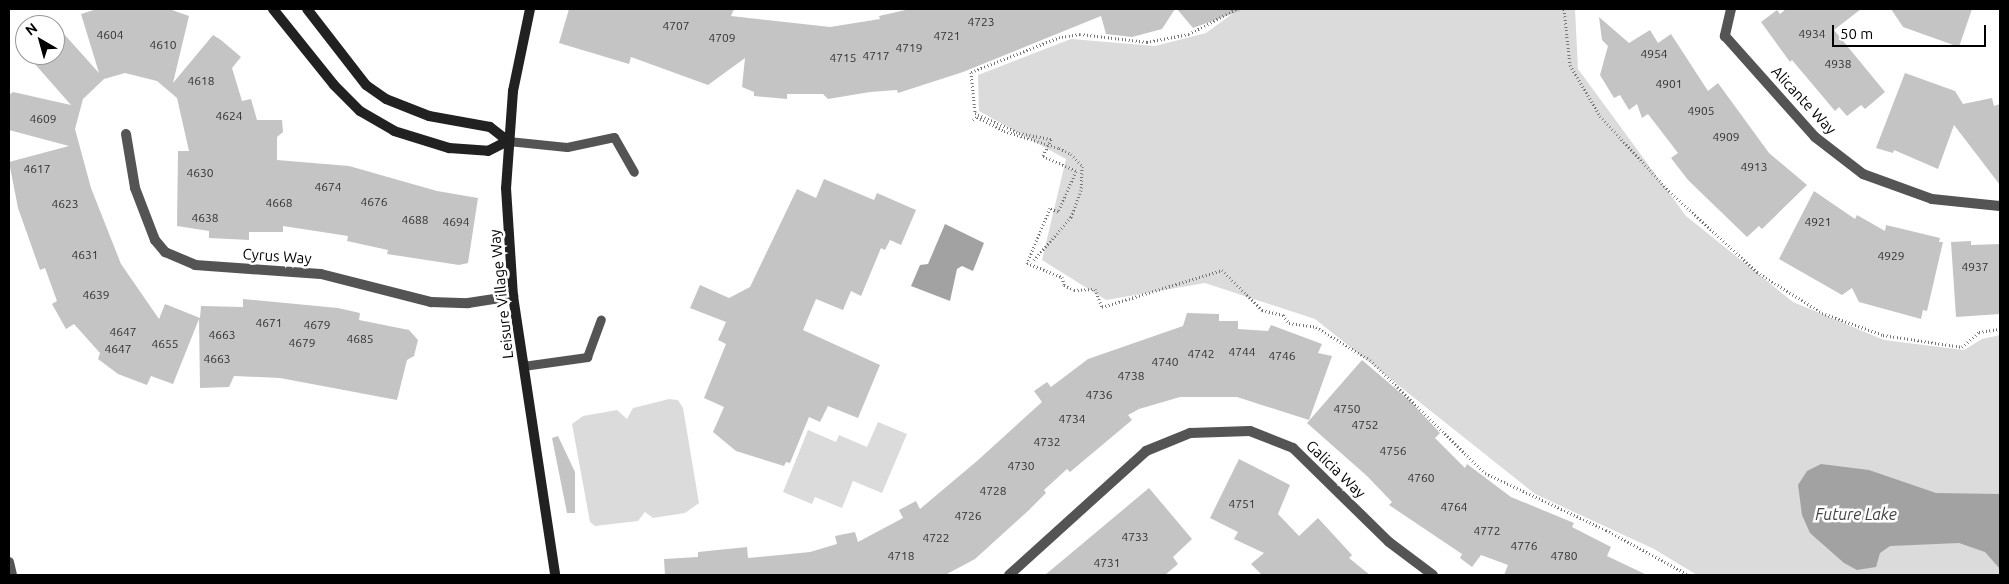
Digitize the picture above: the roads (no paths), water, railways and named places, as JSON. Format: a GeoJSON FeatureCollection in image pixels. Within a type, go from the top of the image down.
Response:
{"type":"FeatureCollection","features":[{"type":"Feature","properties":{"kind":"street"},"geometry":{"type":"LineString","coordinates":[[273,9],[334,85],[360,111],[394,131],[459,148],[488,151],[508,141],[490,127],[429,116],[386,99],[366,85],[307,9]]}},
{"type":"Feature","properties":{"kind":"street","name":"Leisure Village Way"},"geometry":{"type":"LineString","coordinates":[[530,9],[513,91],[506,188],[513,296],[555,575]]}},
{"type":"Feature","properties":{"kind":"street","name":"Alicante Way"},"geometry":{"type":"LineString","coordinates":[[1732,9],[1725,36],[1816,137],[1863,174],[1932,199],[2000,206]]}},
{"type":"Feature","properties":{"kind":"street","name":"Cyrus Way"},"geometry":{"type":"LineString","coordinates":[[126,134],[134,188],[156,240],[165,252],[195,265],[321,274],[431,302],[468,303],[513,296]]}},
{"type":"Feature","properties":{"kind":"street","name":"Galicia Way"},"geometry":{"type":"LineString","coordinates":[[1009,575],[1146,451],[1190,433],[1250,431],[1293,448],[1389,542],[1433,575]]}},
{"type":"Feature","properties":{"kind":"street"},"geometry":{"type":"LineString","coordinates":[[9,562],[12,575]]}},
{"type":"Feature","properties":{"kind":"lane"},"geometry":{"type":"LineString","coordinates":[[508,141],[567,147],[614,137],[634,172]]}},
{"type":"Feature","properties":{"kind":"lane"},"geometry":{"type":"LineString","coordinates":[[524,366],[587,357],[601,319]]}},
{"type":"Feature","properties":{"kind":"water"},"geometry":{"type":"Polygon","coordinates":[[[945,224],[984,243],[973,271],[962,266],[957,269],[950,301],[911,286],[920,265],[928,264],[945,224]]]}},
{"type":"Feature","properties":{"kind":"water","name":"Future Lake"},"geometry":{"type":"Polygon","coordinates":[[[1821,464],[1869,470],[1936,493],[2000,494],[2000,569],[1985,552],[1959,543],[1890,546],[1880,553],[1876,567],[1857,570],[1844,563],[1810,533],[1802,515],[1798,485],[1807,471],[1821,464]]]}}]}
